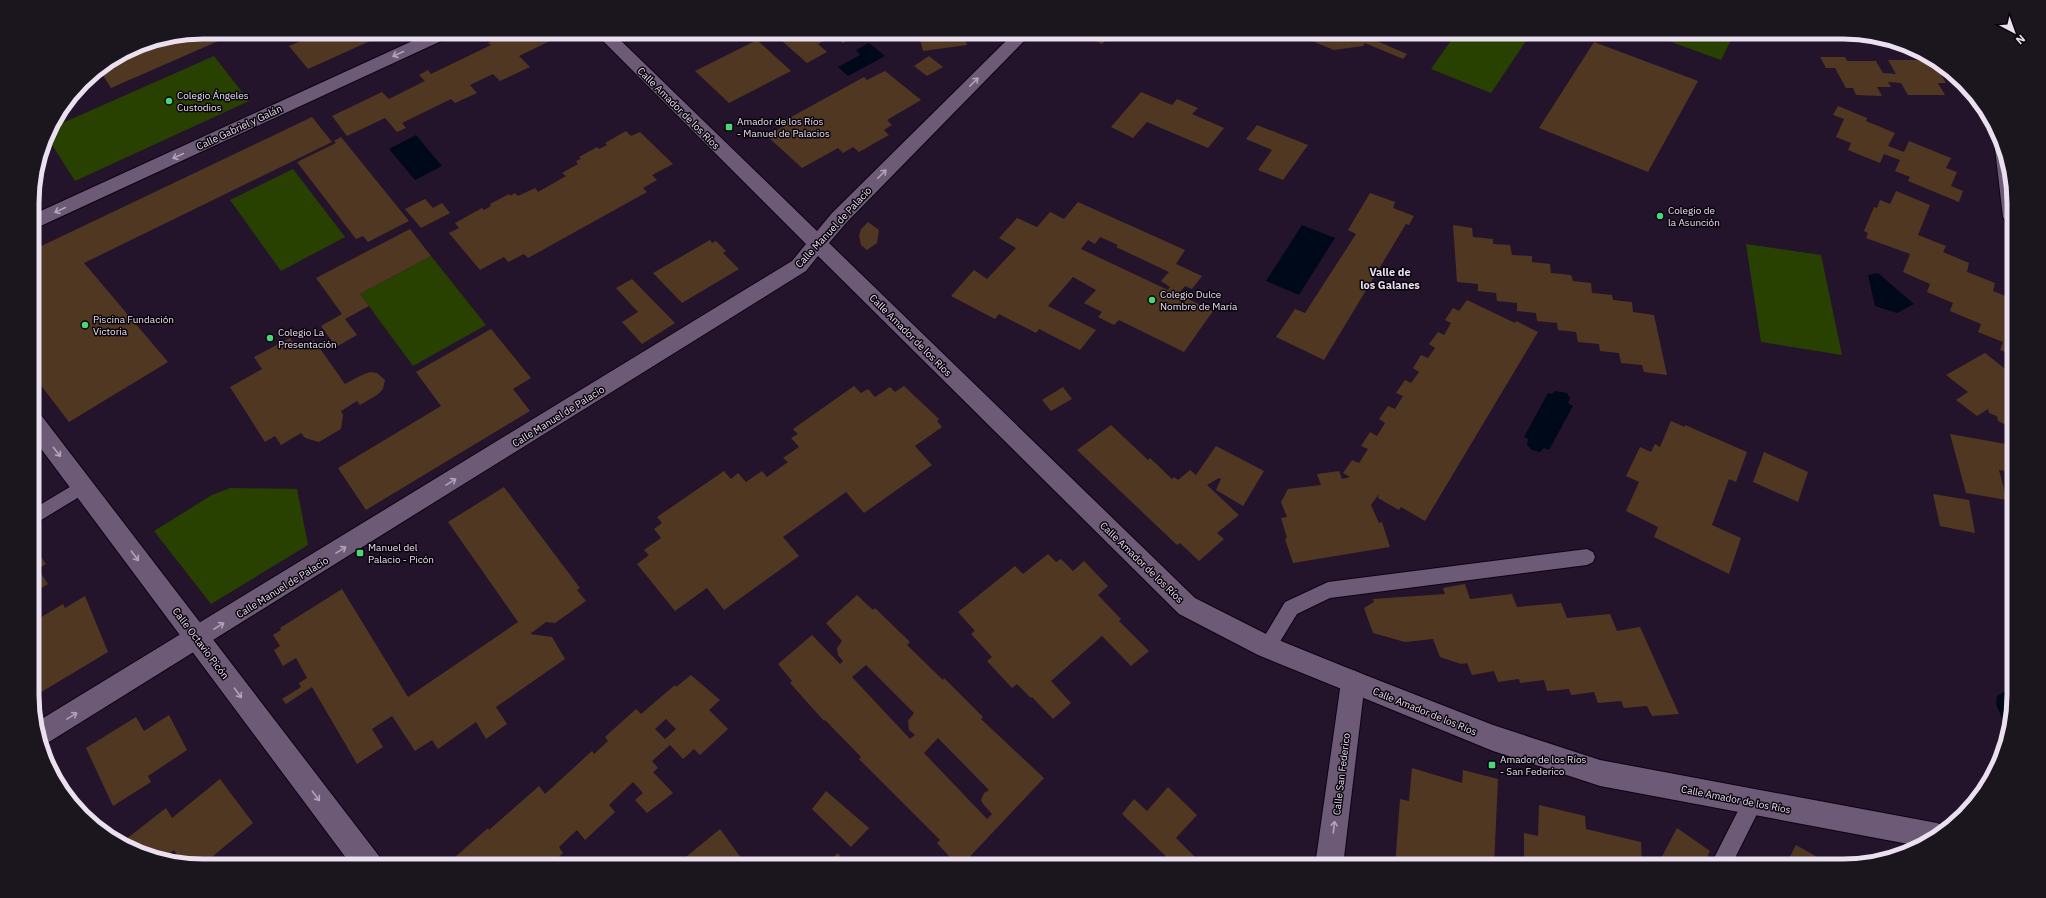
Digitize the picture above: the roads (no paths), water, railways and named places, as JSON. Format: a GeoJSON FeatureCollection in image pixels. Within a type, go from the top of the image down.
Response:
{"type":"FeatureCollection","features":[{"type":"Feature","properties":{"kind":"street","name":"Calle Gabriel y Galán"},"geometry":{"type":"LineString","coordinates":[[39,220],[431,39]]}},
{"type":"Feature","properties":{"kind":"street","name":"Calle Amador de los Ríos"},"geometry":{"type":"LineString","coordinates":[[609,39],[1187,606],[1267,647],[1353,682],[1493,738],[1600,774],[1929,834]]}},
{"type":"Feature","properties":{"kind":"street","name":"Calle Manuel de Palacio"},"geometry":{"type":"LineString","coordinates":[[44,733],[198,639],[799,266],[839,218],[1018,39]]}},
{"type":"Feature","properties":{"kind":"street","name":"Calle Octavio Picón"},"geometry":{"type":"LineString","coordinates":[[39,429],[364,859]]}},
{"type":"Feature","properties":{"kind":"street","name":"Calle San Federico"},"geometry":{"type":"LineString","coordinates":[[1330,859],[1353,682]]}},
{"type":"Feature","properties":{"kind":"lane"},"geometry":{"type":"LineString","coordinates":[[39,514],[83,486]]}},
{"type":"Feature","properties":{"kind":"lane"},"geometry":{"type":"LineString","coordinates":[[1267,647],[1291,608],[1328,590],[1587,557]]}},
{"type":"Feature","properties":{"kind":"lane"},"geometry":{"type":"LineString","coordinates":[[1724,859],[1753,802]]}},
{"type":"Feature","properties":{"kind":"water"},"geometry":{"type":"Polygon","coordinates":[[[869,43],[885,56],[848,76],[838,67],[860,55],[856,50],[869,43]]]}},
{"type":"Feature","properties":{"kind":"water"},"geometry":{"type":"Polygon","coordinates":[[[416,135],[442,166],[415,180],[389,149],[416,135]]]}},
{"type":"Feature","properties":{"kind":"water"},"geometry":{"type":"Polygon","coordinates":[[[1302,225],[1335,238],[1299,295],[1266,281],[1302,225]]]}},
{"type":"Feature","properties":{"kind":"water"},"geometry":{"type":"Polygon","coordinates":[[[1878,273],[1914,304],[1897,313],[1875,306],[1868,275],[1878,273]]]}},
{"type":"Feature","properties":{"kind":"water"},"geometry":{"type":"Polygon","coordinates":[[[1555,391],[1567,393],[1570,398],[1568,403],[1573,406],[1549,450],[1544,448],[1540,452],[1532,450],[1527,445],[1528,439],[1524,437],[1548,393],[1552,394],[1555,391]]]}},
{"type":"Feature","properties":{"kind":"water"},"geometry":{"type":"Polygon","coordinates":[[[2004,692],[2007,693],[2005,724],[1996,704],[1997,696],[2004,692]]]}},
{"type":"Feature","properties":{"kind":"place","name":"Colegio Ángeles Custodios"},"geometry":{"type":"Point","coordinates":[169,101]}},
{"type":"Feature","properties":{"kind":"place","name":"Amador de los Ríos - Manuel de Palacios"},"geometry":{"type":"Point","coordinates":[729,127]}},
{"type":"Feature","properties":{"kind":"place","name":"Colegio de la Asunción"},"geometry":{"type":"Point","coordinates":[1660,216]}},
{"type":"Feature","properties":{"kind":"place","name":"Colegio Dulce Nombre de María"},"geometry":{"type":"Point","coordinates":[1152,300]}},
{"type":"Feature","properties":{"kind":"place","name":"Piscina Fundación Victoria"},"geometry":{"type":"Point","coordinates":[85,325]}},
{"type":"Feature","properties":{"kind":"place","name":"Colegio La Presentación"},"geometry":{"type":"Point","coordinates":[270,338]}},
{"type":"Feature","properties":{"kind":"place","name":"Manuel del Palacio - Picón"},"geometry":{"type":"Point","coordinates":[360,553]}},
{"type":"Feature","properties":{"kind":"place","name":"Amador de los Ríos - San Federico"},"geometry":{"type":"Point","coordinates":[1492,765]}},
{"type":"Feature","properties":{"kind":"district","name":"Valle de los Galanes"},"geometry":{"type":"Point","coordinates":[1390,278]}}]}
